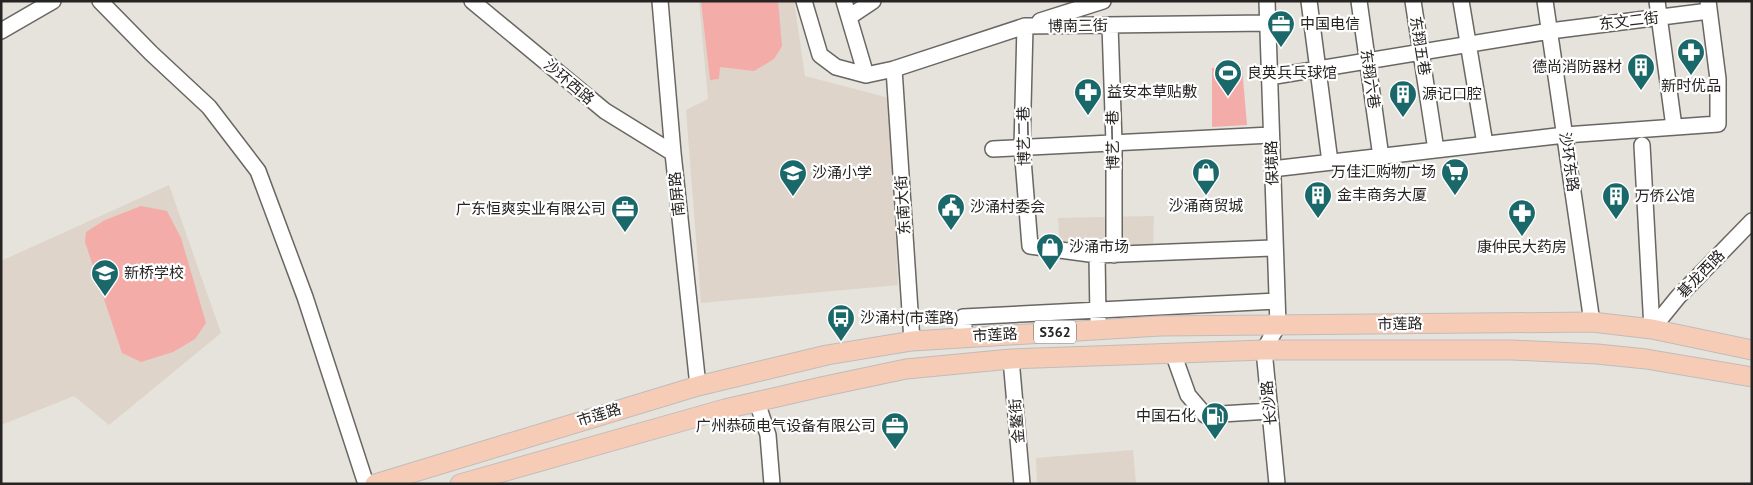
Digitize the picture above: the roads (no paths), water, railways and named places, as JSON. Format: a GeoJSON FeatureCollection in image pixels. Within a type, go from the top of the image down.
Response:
{"type":"FeatureCollection","features":[{"type":"Feature","properties":{"kind":"main road","name":"市莲路"},"geometry":{"type":"LineString","coordinates":[[375,484],[698,386],[827,355],[912,340],[1160,326],[1592,322],[1652,329],[1752,350]]}},
{"type":"Feature","properties":{"kind":"main road","name":"市莲路"},"geometry":{"type":"LineString","coordinates":[[460,484],[725,409],[906,369],[1012,358],[1264,350],[1512,350],[1646,358],[1752,377]]}},
{"type":"Feature","properties":{"kind":"street"},"geometry":{"type":"LineString","coordinates":[[1,32],[53,1]]}},
{"type":"Feature","properties":{"kind":"street"},"geometry":{"type":"LineString","coordinates":[[100,1],[151,53],[209,107],[258,171],[305,297],[366,484]]}},
{"type":"Feature","properties":{"kind":"street","name":"沙环西路"},"geometry":{"type":"LineString","coordinates":[[472,1],[605,111],[673,153]]}},
{"type":"Feature","properties":{"kind":"street","name":"南屏路"},"geometry":{"type":"LineString","coordinates":[[660,1],[673,153],[698,386]]}},
{"type":"Feature","properties":{"kind":"street"},"geometry":{"type":"LineString","coordinates":[[804,1],[820,55],[836,67],[866,75]]}},
{"type":"Feature","properties":{"kind":"street"},"geometry":{"type":"LineString","coordinates":[[844,1],[866,75]]}},
{"type":"Feature","properties":{"kind":"street"},"geometry":{"type":"LineString","coordinates":[[849,17],[873,1]]}},
{"type":"Feature","properties":{"kind":"street"},"geometry":{"type":"LineString","coordinates":[[1025,26],[1103,1]]}},
{"type":"Feature","properties":{"kind":"street","name":"保境路"},"geometry":{"type":"LineString","coordinates":[[1267,1],[1278,325]]}},
{"type":"Feature","properties":{"kind":"street"},"geometry":{"type":"LineString","coordinates":[[1309,1],[1330,162]]}},
{"type":"Feature","properties":{"kind":"street","name":"东翔六巷"},"geometry":{"type":"LineString","coordinates":[[1359,1],[1381,156]]}},
{"type":"Feature","properties":{"kind":"street","name":"东翔五巷"},"geometry":{"type":"LineString","coordinates":[[1413,1],[1436,150]]}},
{"type":"Feature","properties":{"kind":"street"},"geometry":{"type":"LineString","coordinates":[[1462,1],[1486,144]]}},
{"type":"Feature","properties":{"kind":"street","name":"沙环东路"},"geometry":{"type":"LineString","coordinates":[[1545,1],[1592,322]]}},
{"type":"Feature","properties":{"kind":"street"},"geometry":{"type":"LineString","coordinates":[[1657,1],[1674,127]]}},
{"type":"Feature","properties":{"kind":"street"},"geometry":{"type":"LineString","coordinates":[[1272,169],[1565,135],[1718,124],[1718,79],[1708,6]]}},
{"type":"Feature","properties":{"kind":"street","name":"东文二街"},"geometry":{"type":"LineString","coordinates":[[1269,77],[1708,6]]}},
{"type":"Feature","properties":{"kind":"street","name":"博南三街"},"geometry":{"type":"LineString","coordinates":[[866,75],[894,68],[1025,26],[1268,23]]}},
{"type":"Feature","properties":{"kind":"street","name":"博艺一巷"},"geometry":{"type":"LineString","coordinates":[[1110,25],[1114,143],[1114,255]]}},
{"type":"Feature","properties":{"kind":"street","name":"博艺二巷"},"geometry":{"type":"LineString","coordinates":[[1025,26],[1022,147],[1030,246],[1097,255]]}},
{"type":"Feature","properties":{"kind":"street","name":"东南大街"},"geometry":{"type":"LineString","coordinates":[[894,68],[912,340]]}},
{"type":"Feature","properties":{"kind":"street"},"geometry":{"type":"LineString","coordinates":[[992,149],[1271,135]]}},
{"type":"Feature","properties":{"kind":"street"},"geometry":{"type":"LineString","coordinates":[[1642,145],[1652,329]]}},
{"type":"Feature","properties":{"kind":"street","name":"碁龙西路"},"geometry":{"type":"LineString","coordinates":[[1652,329],[1678,297],[1752,221]]}},
{"type":"Feature","properties":{"kind":"street"},"geometry":{"type":"LineString","coordinates":[[1097,255],[1275,248]]}},
{"type":"Feature","properties":{"kind":"street"},"geometry":{"type":"LineString","coordinates":[[1097,255],[1275,248]]}},
{"type":"Feature","properties":{"kind":"street"},"geometry":{"type":"LineString","coordinates":[[1097,255],[1098,329]]}},
{"type":"Feature","properties":{"kind":"street"},"geometry":{"type":"LineString","coordinates":[[965,337],[963,317],[1277,301]]}},
{"type":"Feature","properties":{"kind":"street"},"geometry":{"type":"LineString","coordinates":[[1264,350],[1278,325]]}},
{"type":"Feature","properties":{"kind":"street","name":"长沙路"},"geometry":{"type":"LineString","coordinates":[[1264,350],[1277,484]]}},
{"type":"Feature","properties":{"kind":"street"},"geometry":{"type":"LineString","coordinates":[[1173,353],[1188,395],[1205,415],[1270,411]]}},
{"type":"Feature","properties":{"kind":"street","name":"金鳌街"},"geometry":{"type":"LineString","coordinates":[[1012,358],[1022,484]]}},
{"type":"Feature","properties":{"kind":"street"},"geometry":{"type":"LineString","coordinates":[[757,402],[768,435],[772,484]]}},
{"type":"Feature","properties":{"kind":"place","name":"中国电信"},"geometry":{"type":"Point","coordinates":[1281,48]}},
{"type":"Feature","properties":{"kind":"place","name":"新时优品"},"geometry":{"type":"Point","coordinates":[1691,76]}},
{"type":"Feature","properties":{"kind":"place","name":"德尚消防器材"},"geometry":{"type":"Point","coordinates":[1641,91]}},
{"type":"Feature","properties":{"kind":"place","name":"良英兵乓球馆"},"geometry":{"type":"Point","coordinates":[1228,97]}},
{"type":"Feature","properties":{"kind":"place","name":"益安本草贴敷"},"geometry":{"type":"Point","coordinates":[1088,116]}},
{"type":"Feature","properties":{"kind":"place","name":"源记口腔"},"geometry":{"type":"Point","coordinates":[1403,118]}},
{"type":"Feature","properties":{"kind":"place","name":"沙涌商贸城"},"geometry":{"type":"Point","coordinates":[1206,196]}},
{"type":"Feature","properties":{"kind":"place","name":"万佳汇购物广场"},"geometry":{"type":"Point","coordinates":[1455,196]}},
{"type":"Feature","properties":{"kind":"place","name":"沙涌小学"},"geometry":{"type":"Point","coordinates":[793,197]}},
{"type":"Feature","properties":{"kind":"place","name":"金丰商务大厦"},"geometry":{"type":"Point","coordinates":[1318,219]}},
{"type":"Feature","properties":{"kind":"place","name":"万侨公馆"},"geometry":{"type":"Point","coordinates":[1616,220]}},
{"type":"Feature","properties":{"kind":"place","name":"沙涌村委会"},"geometry":{"type":"Point","coordinates":[951,231]}},
{"type":"Feature","properties":{"kind":"place","name":"广东恒爽实业有限公司"},"geometry":{"type":"Point","coordinates":[625,233]}},
{"type":"Feature","properties":{"kind":"place","name":"康仲民大药房"},"geometry":{"type":"Point","coordinates":[1522,237]}},
{"type":"Feature","properties":{"kind":"place","name":"沙涌市场"},"geometry":{"type":"Point","coordinates":[1050,271]}},
{"type":"Feature","properties":{"kind":"place","name":"新桥学校"},"geometry":{"type":"Point","coordinates":[105,297]}},
{"type":"Feature","properties":{"kind":"place","name":"沙涌村(市莲路)"},"geometry":{"type":"Point","coordinates":[841,342]}},
{"type":"Feature","properties":{"kind":"place","name":"中国石化"},"geometry":{"type":"Point","coordinates":[1215,440]}},
{"type":"Feature","properties":{"kind":"place","name":"广州恭硕电气设备有限公司"},"geometry":{"type":"Point","coordinates":[895,450]}}]}
